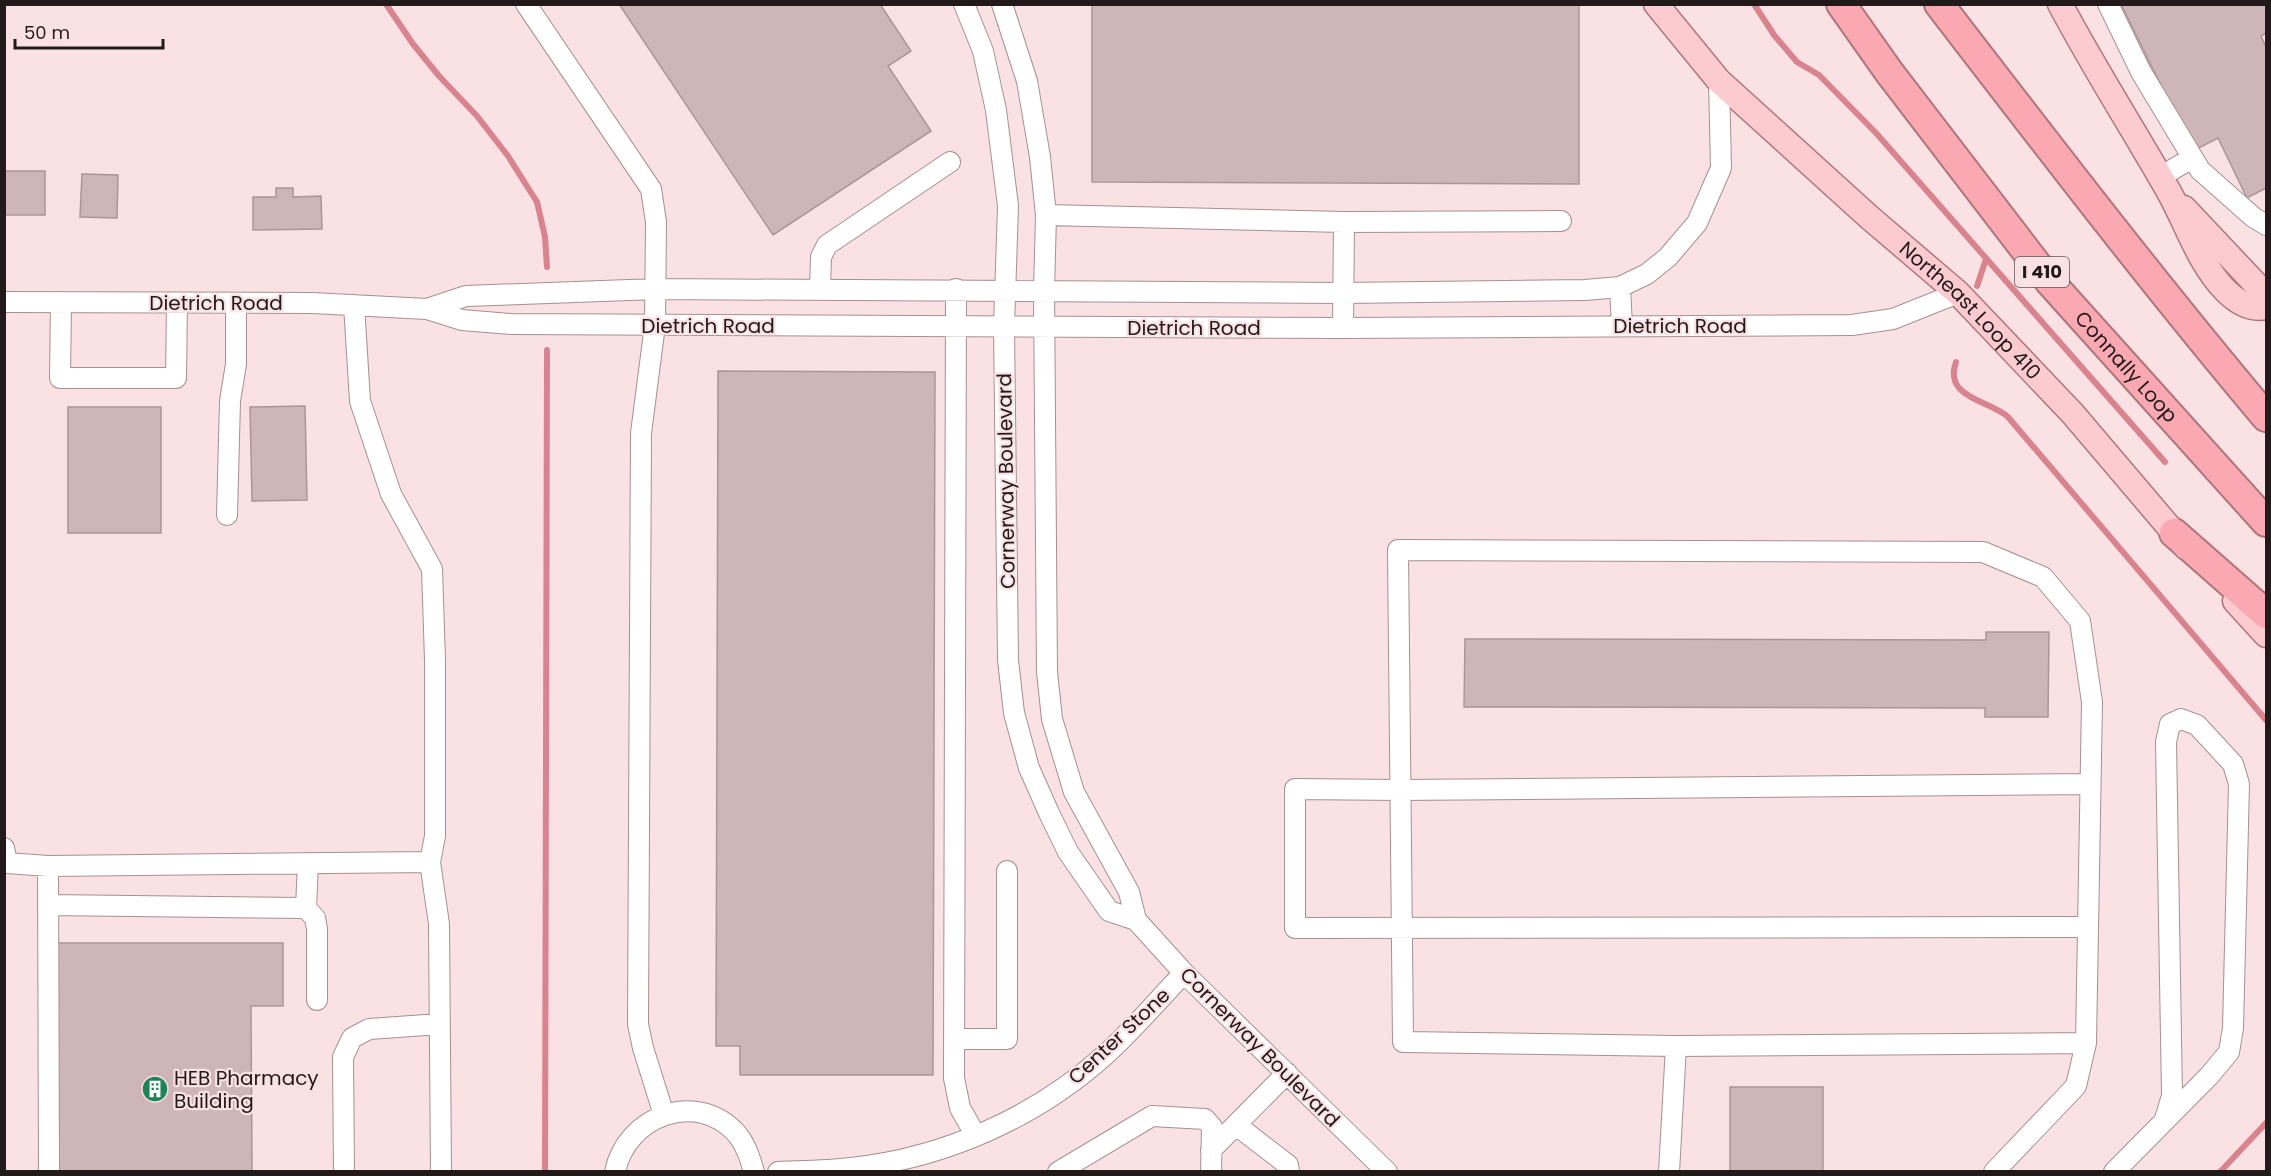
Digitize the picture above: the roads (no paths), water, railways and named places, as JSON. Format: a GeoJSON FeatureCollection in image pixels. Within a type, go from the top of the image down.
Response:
{"type":"FeatureCollection","features":[{"type":"Feature","properties":{"kind":"highway","name":"Connally Loop"},"geometry":{"type":"LineString","coordinates":[[1840,4],[1889,72],[2050,282],[2266,522]]}},
{"type":"Feature","properties":{"kind":"highway"},"geometry":{"type":"LineString","coordinates":[[1939,4],[2117,233],[2266,417]]}},
{"type":"Feature","properties":{"kind":"highway"},"geometry":{"type":"LineString","coordinates":[[2174,533],[2266,614]]}},
{"type":"Feature","properties":{"kind":"main road","name":"Northeast Loop 410"},"geometry":{"type":"LineString","coordinates":[[1656,4],[1719,81],[1869,218],[1958,293],[2073,414],[2174,533],[2266,635]]}},
{"type":"Feature","properties":{"kind":"main road"},"geometry":{"type":"LineString","coordinates":[[2060,4],[2165,185],[2206,264],[2226,291],[2243,304],[2258,309],[2266,307]]}},
{"type":"Feature","properties":{"kind":"main road"},"geometry":{"type":"LineString","coordinates":[[2165,185],[2266,294]]}},
{"type":"Feature","properties":{"kind":"street"},"geometry":{"type":"LineString","coordinates":[[526,4],[651,189],[656,222],[655,326],[641,433],[638,1024],[664,1115]]}},
{"type":"Feature","properties":{"kind":"street","name":"Cornerway Boulevard"},"geometry":{"type":"LineString","coordinates":[[964,4],[983,51],[996,110],[1008,206],[1004,327],[1008,660],[1014,713],[1029,768],[1068,852],[1109,911],[1136,920]]}},
{"type":"Feature","properties":{"kind":"street","name":"Cornerway Boulevard"},"geometry":{"type":"LineString","coordinates":[[1002,4],[1027,81],[1040,157],[1046,215],[1044,328],[1047,672],[1052,719],[1074,792],[1129,892],[1136,920],[1184,973],[1387,1172]]}},
{"type":"Feature","properties":{"kind":"street"},"geometry":{"type":"LineString","coordinates":[[2108,4],[2141,72],[2200,170],[2253,217],[2266,225]]}},
{"type":"Feature","properties":{"kind":"street","name":"Dietrich Road"},"geometry":{"type":"LineString","coordinates":[[427,309],[466,296],[656,289],[1343,293],[1585,290],[1620,287],[1647,274],[1661,263],[1697,223],[1721,168],[1719,81]]}},
{"type":"Feature","properties":{"kind":"street"},"geometry":{"type":"LineString","coordinates":[[2165,185],[2192,158]]}},
{"type":"Feature","properties":{"kind":"street"},"geometry":{"type":"LineString","coordinates":[[820,289],[821,257],[827,245],[950,162]]}},
{"type":"Feature","properties":{"kind":"street"},"geometry":{"type":"LineString","coordinates":[[1046,215],[1344,222],[1561,221]]}},
{"type":"Feature","properties":{"kind":"street"},"geometry":{"type":"LineString","coordinates":[[1343,328],[1344,222]]}},
{"type":"Feature","properties":{"kind":"street"},"geometry":{"type":"LineString","coordinates":[[1620,287],[1622,326]]}},
{"type":"Feature","properties":{"kind":"street"},"geometry":{"type":"LineString","coordinates":[[957,289],[954,1078],[960,1108],[976,1136]]}},
{"type":"Feature","properties":{"kind":"street","name":"Dietrich Road"},"geometry":{"type":"LineString","coordinates":[[4,302],[354,305],[427,309],[462,320],[511,324],[1343,328],[1852,325],[1893,319],[1958,293]]}},
{"type":"Feature","properties":{"kind":"street"},"geometry":{"type":"LineString","coordinates":[[61,302],[60,378],[176,378],[177,303]]}},
{"type":"Feature","properties":{"kind":"street"},"geometry":{"type":"LineString","coordinates":[[227,515],[230,401],[236,364],[236,303]]}},
{"type":"Feature","properties":{"kind":"street"},"geometry":{"type":"LineString","coordinates":[[354,305],[360,401],[391,494],[432,569],[435,660],[435,836],[430,862],[439,924],[441,1172]]}},
{"type":"Feature","properties":{"kind":"street"},"geometry":{"type":"LineString","coordinates":[[1994,1172],[2076,1086],[2086,1042],[2092,702],[2080,621],[2043,577],[1983,552],[1398,550],[1403,1042],[1676,1046],[2086,1042]]}},
{"type":"Feature","properties":{"kind":"street"},"geometry":{"type":"LineString","coordinates":[[2114,1172],[2209,1076],[2229,1052],[2233,1028],[2239,784],[2233,764],[2197,725],[2181,719],[2170,724],[2166,742],[2172,1096],[2165,1119]]}},
{"type":"Feature","properties":{"kind":"street"},"geometry":{"type":"LineString","coordinates":[[2087,927],[1295,928],[1295,789],[2090,784]]}},
{"type":"Feature","properties":{"kind":"street"},"geometry":{"type":"LineString","coordinates":[[5,859],[48,866],[430,862]]}},
{"type":"Feature","properties":{"kind":"street"},"geometry":{"type":"LineString","coordinates":[[308,863],[306,908],[315,918],[317,929],[317,1000]]}},
{"type":"Feature","properties":{"kind":"street"},"geometry":{"type":"LineString","coordinates":[[48,866],[49,1172]]}},
{"type":"Feature","properties":{"kind":"street"},"geometry":{"type":"LineString","coordinates":[[954,1039],[1007,1039],[1007,871]]}},
{"type":"Feature","properties":{"kind":"street"},"geometry":{"type":"LineString","coordinates":[[48,905],[306,908]]}},
{"type":"Feature","properties":{"kind":"street","name":"Center Stone"},"geometry":{"type":"LineString","coordinates":[[778,1172],[850,1168],[897,1161],[923,1163],[1029,1110],[1068,1084],[1105,1055],[1184,973]]}},
{"type":"Feature","properties":{"kind":"street"},"geometry":{"type":"LineString","coordinates":[[344,1172],[343,1057],[352,1038],[369,1029],[440,1024]]}},
{"type":"Feature","properties":{"kind":"street"},"geometry":{"type":"LineString","coordinates":[[1670,1172],[1676,1046]]}},
{"type":"Feature","properties":{"kind":"street"},"geometry":{"type":"LineString","coordinates":[[1211,1150],[1287,1073]]}},
{"type":"Feature","properties":{"kind":"street"},"geometry":{"type":"LineString","coordinates":[[615,1172],[622,1149],[636,1131],[654,1118],[675,1112],[697,1112],[718,1120],[736,1133],[748,1151],[754,1172]]}},
{"type":"Feature","properties":{"kind":"street"},"geometry":{"type":"LineString","coordinates":[[1058,1172],[1152,1116],[1205,1119],[1212,1127],[1211,1172]]}},
{"type":"Feature","properties":{"kind":"street"},"geometry":{"type":"LineString","coordinates":[[1236,1125],[1288,1165],[1289,1172]]}},
{"type":"Feature","properties":{"kind":"waterway"},"geometry":{"type":"LineString","coordinates":[[386,4],[413,44],[439,76],[477,116],[508,156],[537,202],[545,237],[547,267]]}},
{"type":"Feature","properties":{"kind":"waterway"},"geometry":{"type":"LineString","coordinates":[[1754,4],[1774,35],[1797,62],[1819,75],[1876,133],[2165,462]]}},
{"type":"Feature","properties":{"kind":"waterway"},"geometry":{"type":"LineString","coordinates":[[1977,286],[1986,259]]}},
{"type":"Feature","properties":{"kind":"waterway"},"geometry":{"type":"LineString","coordinates":[[545,1172],[547,350]]}},
{"type":"Feature","properties":{"kind":"waterway"},"geometry":{"type":"LineString","coordinates":[[1956,362],[1954,374],[1956,383],[1962,391],[2008,417],[2266,720]]}},
{"type":"Feature","properties":{"kind":"waterway"},"geometry":{"type":"LineString","coordinates":[[2220,1172],[2266,1123]]}},
{"type":"Feature","properties":{"kind":"place","name":"HEB Pharmacy Building"},"geometry":{"type":"Point","coordinates":[155,1089]}}]}
